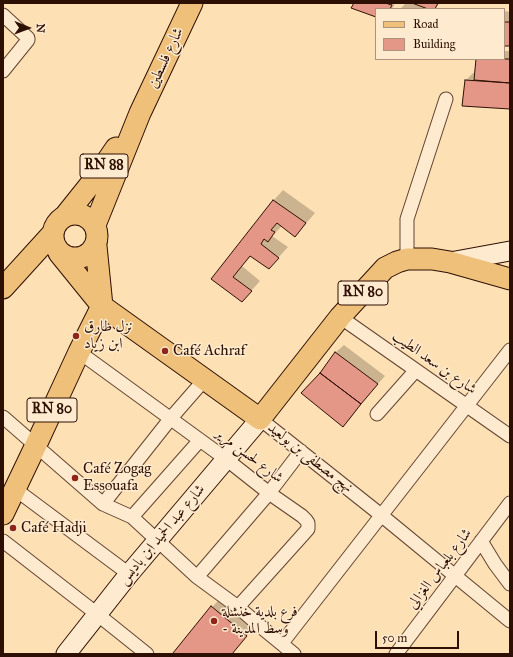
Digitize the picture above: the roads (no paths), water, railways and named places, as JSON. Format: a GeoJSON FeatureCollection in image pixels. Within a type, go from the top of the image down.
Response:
{"type":"FeatureCollection","features":[{"type":"Feature","properties":{"kind":"main road","name":"شارع فلسطين"},"geometry":{"type":"LineString","coordinates":[[95,225],[140,113],[192,3]]}},
{"type":"Feature","properties":{"kind":"main road","name":"شارع فلسطين"},"geometry":{"type":"LineString","coordinates":[[64,216],[97,176],[140,113]]}},
{"type":"Feature","properties":{"kind":"main road"},"geometry":{"type":"LineString","coordinates":[[78,214],[85,216],[95,225],[98,239],[96,246],[92,252],[86,256],[79,259],[65,257],[59,253],[55,247],[53,233],[55,226],[64,216],[78,214]]}},
{"type":"Feature","properties":{"kind":"main road"},"geometry":{"type":"LineString","coordinates":[[3,288],[53,233]]}},
{"type":"Feature","properties":{"kind":"main road"},"geometry":{"type":"LineString","coordinates":[[96,246],[102,306]]}},
{"type":"Feature","properties":{"kind":"main road"},"geometry":{"type":"LineString","coordinates":[[450,262],[510,251]]}},
{"type":"Feature","properties":{"kind":"main road","name":"نهج مصطفى بن بولعيد"},"geometry":{"type":"LineString","coordinates":[[59,253],[102,306],[260,419]]}},
{"type":"Feature","properties":{"kind":"main road","name":"RN 80"},"geometry":{"type":"LineString","coordinates":[[260,419],[340,317],[385,268],[397,262],[408,259],[432,259],[450,262],[510,279]]}},
{"type":"Feature","properties":{"kind":"main road","name":"RN 80"},"geometry":{"type":"LineString","coordinates":[[3,514],[102,306]]}},
{"type":"Feature","properties":{"kind":"main road","name":"شارع عبد الحميد ابن باديس"},"geometry":{"type":"LineString","coordinates":[[66,654],[157,539],[260,419]]}},
{"type":"Feature","properties":{"kind":"street"},"geometry":{"type":"LineString","coordinates":[[3,15],[28,38],[28,40],[3,71]]}},
{"type":"Feature","properties":{"kind":"street"},"geometry":{"type":"LineString","coordinates":[[408,259],[407,219],[446,99]]}},
{"type":"Feature","properties":{"kind":"street","name":"شارع بن سعد الطيب"},"geometry":{"type":"LineString","coordinates":[[340,317],[510,436]]}},
{"type":"Feature","properties":{"kind":"street"},"geometry":{"type":"LineString","coordinates":[[282,643],[510,350]]}},
{"type":"Feature","properties":{"kind":"street","name":"شارع لحسن مرير"},"geometry":{"type":"LineString","coordinates":[[79,352],[226,458],[302,516],[308,523],[308,529],[238,607]]}},
{"type":"Feature","properties":{"kind":"street"},"geometry":{"type":"LineString","coordinates":[[377,414],[416,370]]}},
{"type":"Feature","properties":{"kind":"street"},"geometry":{"type":"LineString","coordinates":[[103,504],[171,418],[205,379]]}},
{"type":"Feature","properties":{"kind":"street"},"geometry":{"type":"LineString","coordinates":[[3,417],[103,504],[132,517],[197,577],[238,607],[294,654]]}},
{"type":"Feature","properties":{"kind":"street","name":"نهج مصطفى بن بولعيد"},"geometry":{"type":"LineString","coordinates":[[260,419],[382,515],[510,621]]}},
{"type":"Feature","properties":{"kind":"street"},"geometry":{"type":"LineString","coordinates":[[132,517],[200,440]]}},
{"type":"Feature","properties":{"kind":"street"},"geometry":{"type":"LineString","coordinates":[[197,577],[269,492],[301,451]]}},
{"type":"Feature","properties":{"kind":"street"},"geometry":{"type":"LineString","coordinates":[[15,489],[129,574]]}},
{"type":"Feature","properties":{"kind":"street","name":"شارع بلعباس الغزالي"},"geometry":{"type":"LineString","coordinates":[[400,653],[510,503]]}},
{"type":"Feature","properties":{"kind":"street"},"geometry":{"type":"LineString","coordinates":[[481,541],[495,564],[509,581]]}},
{"type":"Feature","properties":{"kind":"street"},"geometry":{"type":"LineString","coordinates":[[3,542],[147,654]]}},
{"type":"Feature","properties":{"kind":"place","name":"نزل طارق ابن زياد"},"geometry":{"type":"Point","coordinates":[76,336]}},
{"type":"Feature","properties":{"kind":"place","name":"Café Achraf"},"geometry":{"type":"Point","coordinates":[165,351]}},
{"type":"Feature","properties":{"kind":"place","name":"Café Zogag Essouafa"},"geometry":{"type":"Point","coordinates":[75,478]}},
{"type":"Feature","properties":{"kind":"place","name":"Café Hadji"},"geometry":{"type":"Point","coordinates":[13,528]}},
{"type":"Feature","properties":{"kind":"place","name":"فرع بلدية خنشلة - وسط المدينة"},"geometry":{"type":"Point","coordinates":[214,621]}}]}
